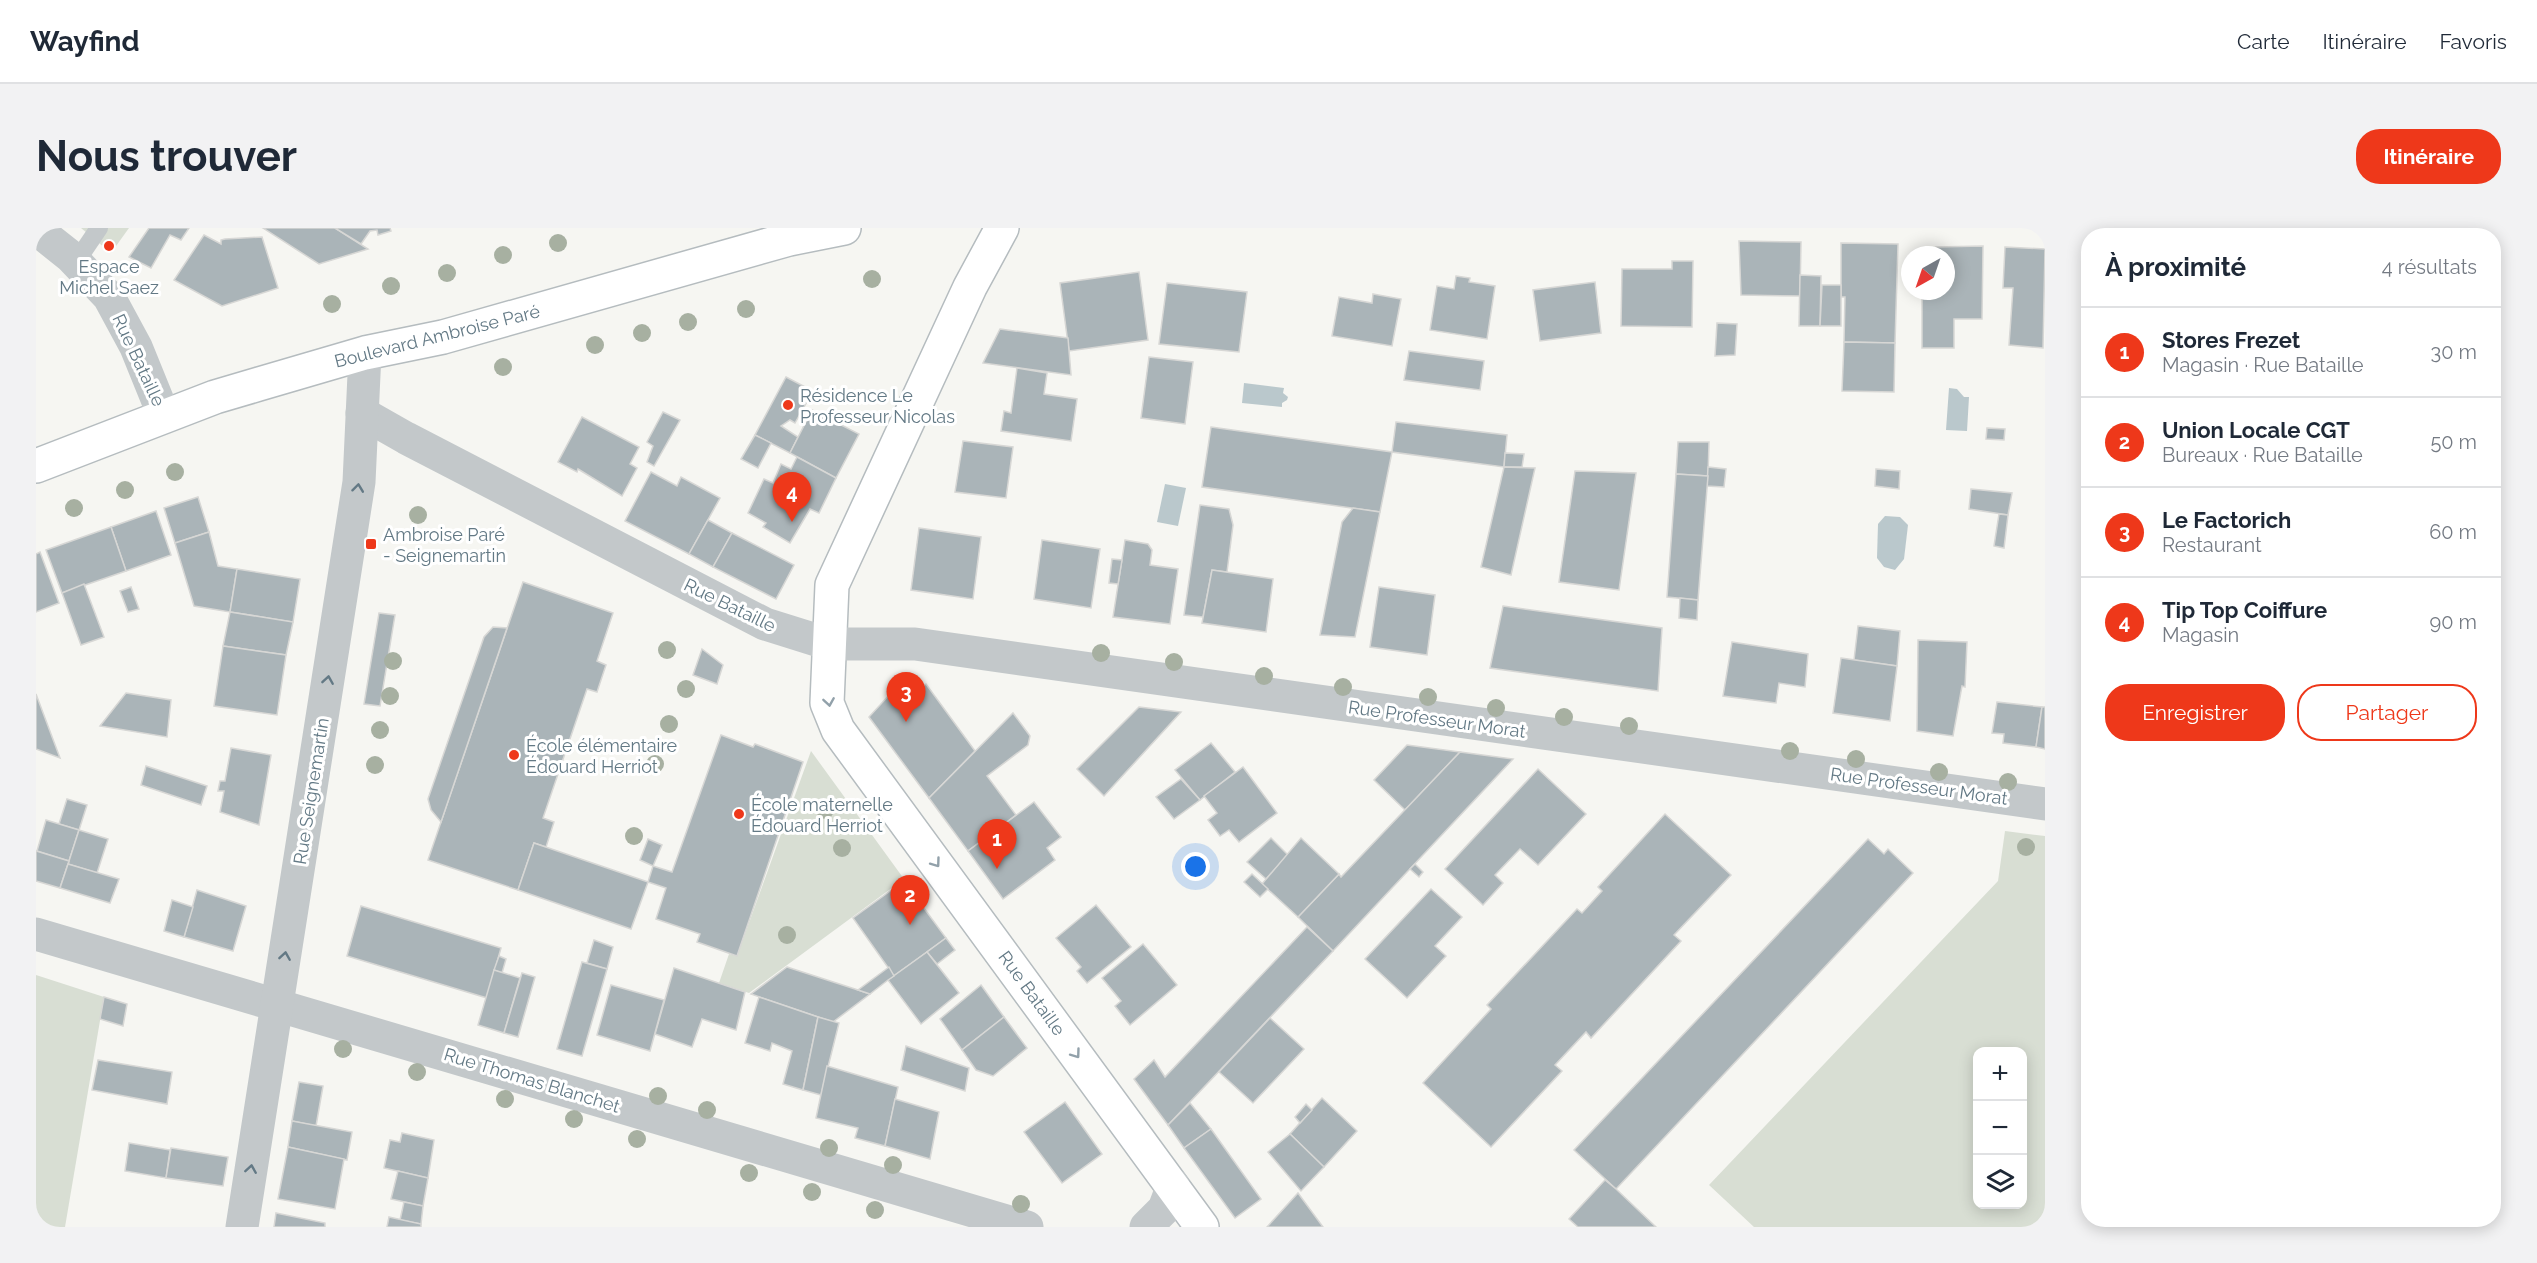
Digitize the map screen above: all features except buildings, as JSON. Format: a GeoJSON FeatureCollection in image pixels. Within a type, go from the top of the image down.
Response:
{"type":"FeatureCollection","features":[{"type":"Feature","properties":{"kind":"street","name":"Boulevard Ambroise Paré"},"geometry":{"type":"LineString","coordinates":[[36,466],[215,397],[365,353],[443,337],[787,233],[844,228]]}},
{"type":"Feature","properties":{"kind":"street"},"geometry":{"type":"LineString","coordinates":[[829,644],[832,585],[970,286],[1002,228]]}},
{"type":"Feature","properties":{"kind":"street","name":"Rue Bataille"},"geometry":{"type":"LineString","coordinates":[[36,229],[76,262],[109,297],[136,347],[164,416]]}},
{"type":"Feature","properties":{"kind":"street","name":"Rue Seignemartin"},"geometry":{"type":"LineString","coordinates":[[242,1227],[357,493],[365,353]]}},
{"type":"Feature","properties":{"kind":"street","name":"Rue Bataille"},"geometry":{"type":"LineString","coordinates":[[362,413],[765,624],[829,644],[826,703],[838,730],[1202,1227]]}},
{"type":"Feature","properties":{"kind":"street","name":"Rue Professeur Morat"},"geometry":{"type":"LineString","coordinates":[[829,644],[915,644],[2045,804]]}},
{"type":"Feature","properties":{"kind":"street","name":"Rue Thomas Blanchet"},"geometry":{"type":"LineString","coordinates":[[36,934],[1027,1227]]}},
{"type":"Feature","properties":{"kind":"street"},"geometry":{"type":"LineString","coordinates":[[1146,1227],[1164,1209],[1173,1185]]}},
{"type":"Feature","properties":{"kind":"lane"},"geometry":{"type":"LineString","coordinates":[[76,262],[99,228]]}},
{"type":"Feature","properties":{"kind":"shaded area","name":"Espace Michel Saez"},"geometry":{"type":"Polygon","coordinates":[[[81,228],[129,228],[111,253],[81,228]]]}},
{"type":"Feature","properties":{"kind":"shaded area"},"geometry":{"type":"Polygon","coordinates":[[[1244,383],[1284,388],[1283,393],[1288,397],[1287,400],[1282,403],[1282,407],[1242,403],[1244,383]]]}},
{"type":"Feature","properties":{"kind":"shaded area"},"geometry":{"type":"Polygon","coordinates":[[[1949,388],[1957,389],[1964,397],[1969,397],[1967,431],[1946,430],[1949,388]]]}},
{"type":"Feature","properties":{"kind":"shaded area"},"geometry":{"type":"Polygon","coordinates":[[[1165,484],[1186,488],[1178,526],[1157,522],[1165,484]]]}},
{"type":"Feature","properties":{"kind":"shaded area"},"geometry":{"type":"Polygon","coordinates":[[[1885,516],[1900,517],[1908,525],[1904,559],[1895,570],[1884,567],[1877,558],[1878,524],[1885,516]]]}},
{"type":"Feature","properties":{"kind":"shaded area"},"geometry":{"type":"Polygon","coordinates":[[[811,751],[904,879],[749,993],[719,983],[729,954],[737,956],[811,751]]]}},
{"type":"Feature","properties":{"kind":"shaded area"},"geometry":{"type":"Polygon","coordinates":[[[2005,831],[2045,836],[2045,1227],[1754,1227],[1709,1185],[1998,881],[2005,831]]]}},
{"type":"Feature","properties":{"kind":"shaded area"},"geometry":{"type":"Polygon","coordinates":[[[36,975],[104,997],[65,1227],[36,1227],[36,975]]]}},
{"type":"Feature","properties":{"kind":"place","name":"Espace Michel Saez"},"geometry":{"type":"Point","coordinates":[109,246]}},
{"type":"Feature","properties":{"kind":"place","name":"Résidence Le Professeur Nicolas"},"geometry":{"type":"Point","coordinates":[788,405]}},
{"type":"Feature","properties":{"kind":"place","name":"Tip Top Coiffure"},"geometry":{"type":"Point","coordinates":[792,522]}},
{"type":"Feature","properties":{"kind":"place","name":"Ambroise Paré - Seignemartin"},"geometry":{"type":"Point","coordinates":[371,544]}},
{"type":"Feature","properties":{"kind":"place","name":"Le Factorich"},"geometry":{"type":"Point","coordinates":[906,722]}},
{"type":"Feature","properties":{"kind":"place","name":"École élémentaire Édouard Herriot"},"geometry":{"type":"Point","coordinates":[514,755]}},
{"type":"Feature","properties":{"kind":"place","name":"École maternelle Édouard Herriot"},"geometry":{"type":"Point","coordinates":[739,814]}},
{"type":"Feature","properties":{"kind":"place","name":"Stores Frezet"},"geometry":{"type":"Point","coordinates":[997,869]}},
{"type":"Feature","properties":{"kind":"place","name":"Union Locale CGT"},"geometry":{"type":"Point","coordinates":[910,925]}}]}
